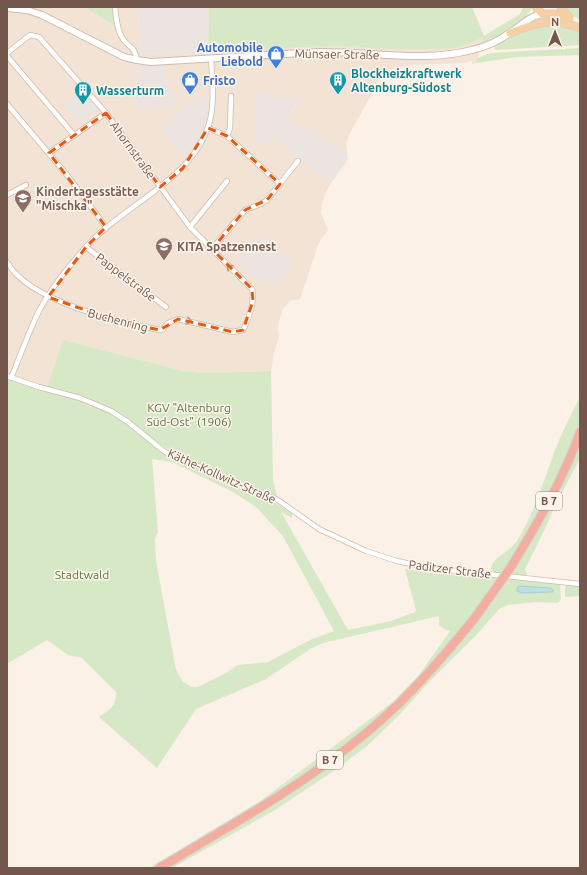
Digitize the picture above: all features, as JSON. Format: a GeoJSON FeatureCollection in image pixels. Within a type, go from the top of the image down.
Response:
{"type":"FeatureCollection","features":[{"type":"Feature","properties":{"kind":"highway","name":"B 7"},"geometry":{"type":"LineString","coordinates":[[159,868],[264,806],[304,780],[372,728],[402,700],[452,646],[474,619],[511,567],[536,527],[580,432]]}},
{"type":"Feature","properties":{"kind":"main road"},"geometry":{"type":"LineString","coordinates":[[535,7],[542,14],[553,14],[569,17],[580,23]]}},
{"type":"Feature","properties":{"kind":"main road"},"geometry":{"type":"LineString","coordinates":[[553,14],[560,7],[569,17]]}},
{"type":"Feature","properties":{"kind":"main road"},"geometry":{"type":"LineString","coordinates":[[510,33],[534,24],[549,22],[564,23],[580,28]]}},
{"type":"Feature","properties":{"kind":"street"},"geometry":{"type":"LineString","coordinates":[[115,7],[117,24],[122,38],[132,48],[137,60]]}},
{"type":"Feature","properties":{"kind":"street","name":"Münsaer Straße"},"geometry":{"type":"LineString","coordinates":[[7,8],[35,12],[112,51],[137,60],[167,61],[334,52],[405,56],[459,53],[481,48],[510,33],[528,18],[535,7]]}},
{"type":"Feature","properties":{"kind":"street","name":"Münsaer Straße"},"geometry":{"type":"LineString","coordinates":[[528,18],[542,14]]}},
{"type":"Feature","properties":{"kind":"street","name":"Ahornstraße"},"geometry":{"type":"LineString","coordinates":[[7,52],[30,35],[39,36],[106,113],[160,187]]}},
{"type":"Feature","properties":{"kind":"street"},"geometry":{"type":"LineString","coordinates":[[7,56],[74,135]]}},
{"type":"Feature","properties":{"kind":"street","name":"Pappelstraße"},"geometry":{"type":"LineString","coordinates":[[9,377],[38,313],[68,267],[106,227],[183,168],[198,148],[208,128],[212,108],[211,58]]}},
{"type":"Feature","properties":{"kind":"street"},"geometry":{"type":"LineString","coordinates":[[227,136],[230,128],[231,96]]}},
{"type":"Feature","properties":{"kind":"street"},"geometry":{"type":"LineString","coordinates":[[7,104],[49,152],[106,227]]}},
{"type":"Feature","properties":{"kind":"street","name":"Ahornstraße"},"geometry":{"type":"LineString","coordinates":[[49,152],[106,113]]}},
{"type":"Feature","properties":{"kind":"street"},"geometry":{"type":"LineString","coordinates":[[208,128],[227,136],[280,184]]}},
{"type":"Feature","properties":{"kind":"street"},"geometry":{"type":"LineString","coordinates":[[212,249],[245,210],[267,200],[298,161]]}},
{"type":"Feature","properties":{"kind":"street"},"geometry":{"type":"LineString","coordinates":[[190,227],[227,181]]}},
{"type":"Feature","properties":{"kind":"street"},"geometry":{"type":"LineString","coordinates":[[7,195],[26,185]]}},
{"type":"Feature","properties":{"kind":"street","name":"Buchenring"},"geometry":{"type":"LineString","coordinates":[[48,297],[119,322],[160,330],[163,329],[168,323],[178,319],[233,332],[243,330],[247,324],[253,301],[254,295],[252,289],[190,227],[160,187]]}},
{"type":"Feature","properties":{"kind":"street","name":"Pappelstraße"},"geometry":{"type":"LineString","coordinates":[[86,247],[166,307]]}},
{"type":"Feature","properties":{"kind":"street"},"geometry":{"type":"LineString","coordinates":[[7,262],[22,280],[48,297]]}},
{"type":"Feature","properties":{"kind":"street","name":"Käthe-Kollwitz-Straße"},"geometry":{"type":"LineString","coordinates":[[9,377],[80,398],[111,411],[128,422],[165,452],[287,505]]}},
{"type":"Feature","properties":{"kind":"street","name":"Paditzer Straße"},"geometry":{"type":"LineString","coordinates":[[287,505],[319,529],[366,551],[397,562],[430,568],[580,584]]}},
{"type":"Feature","properties":{"kind":"highlighted area"},"geometry":{"type":"Polygon","coordinates":[[[106,113],[160,187],[183,168],[208,128],[227,136],[280,184],[267,200],[245,210],[212,249],[252,289],[253,301],[243,330],[233,332],[178,319],[160,330],[119,322],[48,297],[86,247],[106,227],[49,153],[106,113]]]}},
{"type":"Feature","properties":{"kind":"shaded area"},"geometry":{"type":"Polygon","coordinates":[[[7,7],[84,7],[112,24],[113,7],[138,7],[140,54],[340,46],[388,49],[440,49],[455,48],[467,45],[484,36],[476,63],[472,64],[472,61],[462,63],[412,65],[385,70],[349,135],[346,144],[347,152],[287,120],[299,99],[255,143],[268,143],[273,138],[330,184],[323,200],[321,213],[328,230],[319,242],[300,299],[290,301],[283,309],[279,321],[279,337],[274,353],[271,371],[204,373],[183,371],[63,340],[46,391],[7,379],[7,7]]]}},
{"type":"Feature","properties":{"kind":"shaded area"},"geometry":{"type":"Polygon","coordinates":[[[138,7],[209,7],[208,51],[140,54],[138,7]]]}},
{"type":"Feature","properties":{"kind":"shaded area"},"geometry":{"type":"Polygon","coordinates":[[[135,66],[163,66],[163,73],[176,108],[135,108],[135,66]]]}},
{"type":"Feature","properties":{"kind":"shaded area"},"geometry":{"type":"Polygon","coordinates":[[[82,91],[98,108],[78,123],[65,105],[82,91]]]}},
{"type":"Feature","properties":{"kind":"shaded area"},"geometry":{"type":"Polygon","coordinates":[[[255,92],[274,92],[275,98],[299,98],[287,120],[347,152],[348,158],[345,164],[330,184],[273,138],[268,143],[255,143],[255,92]]]}},
{"type":"Feature","properties":{"kind":"shaded area"},"geometry":{"type":"Polygon","coordinates":[[[208,96],[209,106],[204,129],[185,159],[161,127],[174,117],[173,113],[208,96]]]}},
{"type":"Feature","properties":{"kind":"shaded area"},"geometry":{"type":"Polygon","coordinates":[[[258,234],[293,263],[275,286],[266,279],[262,283],[236,262],[258,234]]]}},
{"type":"Feature","properties":{"kind":"green space"},"geometry":{"type":"Polygon","coordinates":[[[84,7],[113,7],[115,23],[112,24],[84,7]]]}},
{"type":"Feature","properties":{"kind":"green space"},"geometry":{"type":"Polygon","coordinates":[[[209,7],[472,7],[484,36],[520,14],[523,7],[532,7],[523,19],[495,38],[481,44],[483,37],[467,45],[455,48],[388,49],[340,46],[208,51],[209,7]]]}},
{"type":"Feature","properties":{"kind":"green space"},"geometry":{"type":"Polygon","coordinates":[[[564,7],[580,7],[580,20],[570,14],[564,7]]]}},
{"type":"Feature","properties":{"kind":"green space"},"geometry":{"type":"Polygon","coordinates":[[[552,24],[580,30],[580,45],[495,50],[494,46],[529,28],[552,24]]]}},
{"type":"Feature","properties":{"kind":"green space"},"geometry":{"type":"Polygon","coordinates":[[[580,48],[580,55],[517,57],[476,63],[477,58],[491,53],[580,48]]]}},
{"type":"Feature","properties":{"kind":"green space"},"geometry":{"type":"Polygon","coordinates":[[[63,340],[183,371],[204,373],[271,371],[273,481],[277,496],[177,455],[157,443],[150,443],[173,458],[275,503],[292,513],[292,518],[281,512],[348,630],[391,621],[415,612],[416,610],[405,569],[430,573],[559,583],[561,600],[558,603],[536,602],[508,605],[499,609],[481,630],[431,680],[400,714],[367,746],[335,770],[275,810],[172,868],[149,868],[259,802],[393,702],[419,675],[450,631],[439,625],[439,616],[323,643],[310,649],[266,679],[196,709],[157,768],[99,717],[112,707],[115,701],[116,692],[82,658],[68,655],[47,640],[7,664],[7,379],[46,391],[63,340]],[[152,459],[158,532],[155,539],[156,561],[176,670],[183,682],[191,687],[198,687],[226,673],[238,665],[268,662],[310,640],[334,631],[283,536],[256,507],[233,492],[172,462],[152,459]]]}},
{"type":"Feature","properties":{"kind":"green space"},"geometry":{"type":"Polygon","coordinates":[[[580,397],[580,423],[556,481],[533,525],[509,565],[507,565],[502,573],[495,573],[491,569],[492,565],[497,558],[514,545],[529,518],[557,445],[580,397]]]}},
{"type":"Feature","properties":{"kind":"green space"},"geometry":{"type":"Polygon","coordinates":[[[580,441],[580,457],[525,569],[527,574],[525,576],[512,574],[539,528],[580,441]]]}},
{"type":"Feature","properties":{"kind":"green space"},"geometry":{"type":"Polygon","coordinates":[[[567,585],[580,586],[580,596],[565,596],[565,588],[567,585]]]}},
{"type":"Feature","properties":{"kind":"water"},"geometry":{"type":"Polygon","coordinates":[[[518,586],[551,588],[553,592],[522,593],[517,591],[518,586]]]}},
{"type":"Feature","properties":{"kind":"place","name":"Automobile Liebold"},"geometry":{"type":"Point","coordinates":[276,69]}},
{"type":"Feature","properties":{"kind":"place","name":"Fristo"},"geometry":{"type":"Point","coordinates":[190,95]}},
{"type":"Feature","properties":{"kind":"place","name":"Blockheizkraftwerk Altenburg-Südost"},"geometry":{"type":"Point","coordinates":[338,95]}},
{"type":"Feature","properties":{"kind":"place","name":"Wasserturm"},"geometry":{"type":"Point","coordinates":[83,105]}},
{"type":"Feature","properties":{"kind":"place","name":"Kindertagesstätte \"Mischka\""},"geometry":{"type":"Point","coordinates":[23,213]}},
{"type":"Feature","properties":{"kind":"place","name":"KITA Spatzennest"},"geometry":{"type":"Point","coordinates":[164,261]}},
{"type":"Feature","properties":{"kind":"park label","name":"KGV \"Altenburg Süd-Ost\" (1906)"},"geometry":{"type":"Point","coordinates":[189,414]}},
{"type":"Feature","properties":{"kind":"park label","name":"Stadtwald"},"geometry":{"type":"Point","coordinates":[82,574]}}]}
